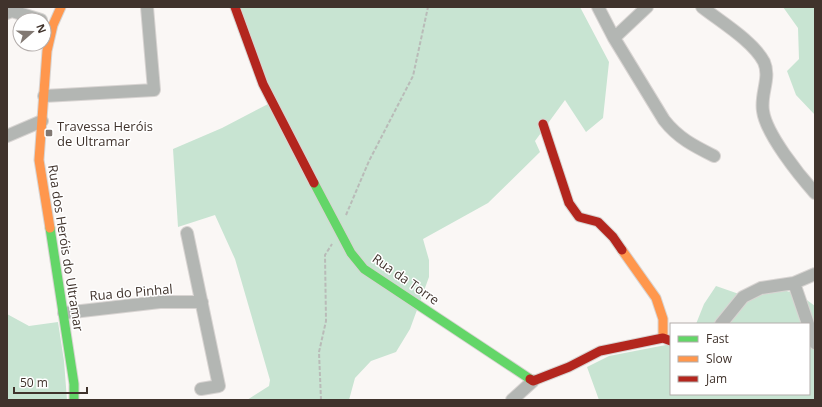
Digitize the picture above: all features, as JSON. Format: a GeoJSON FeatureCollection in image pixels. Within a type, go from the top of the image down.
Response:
{"type":"FeatureCollection","features":[{"type":"Feature","properties":{"kind":"street","name":"Rua dos Heróis do Ultramar"},"geometry":{"type":"LineString","coordinates":[[52,18],[61,7]]}},
{"type":"Feature","properties":{"kind":"street"},"geometry":{"type":"LineString","coordinates":[[44,96],[154,90],[148,7]]}},
{"type":"Feature","properties":{"kind":"street","name":"Rua da Torre"},"geometry":{"type":"LineString","coordinates":[[235,7],[262,84],[351,253],[364,269],[533,381]]}},
{"type":"Feature","properties":{"kind":"street"},"geometry":{"type":"LineString","coordinates":[[598,7],[614,38],[664,120],[674,133],[687,143],[714,156]]}},
{"type":"Feature","properties":{"kind":"street"},"geometry":{"type":"LineString","coordinates":[[614,38],[647,7]]}},
{"type":"Feature","properties":{"kind":"street"},"geometry":{"type":"LineString","coordinates":[[702,7],[716,11],[752,47],[765,64],[767,75],[762,101],[766,122],[794,169],[815,193]]}},
{"type":"Feature","properties":{"kind":"street","name":"Rua dos Heróis do Ultramar"},"geometry":{"type":"LineString","coordinates":[[47,52],[39,160],[64,313],[74,384],[74,400]]}},
{"type":"Feature","properties":{"kind":"street"},"geometry":{"type":"LineString","coordinates":[[7,136],[42,121]]}},
{"type":"Feature","properties":{"kind":"street"},"geometry":{"type":"LineString","coordinates":[[512,400],[533,381],[569,367],[600,350],[667,339],[663,319],[656,298],[613,237],[598,222],[579,217],[569,203],[543,124]]}},
{"type":"Feature","properties":{"kind":"street"},"geometry":{"type":"LineString","coordinates":[[187,233],[219,386],[201,389]]}},
{"type":"Feature","properties":{"kind":"street"},"geometry":{"type":"LineString","coordinates":[[722,323],[743,297],[761,288],[794,283],[815,274]]}},
{"type":"Feature","properties":{"kind":"street"},"geometry":{"type":"LineString","coordinates":[[794,283],[808,323]]}},
{"type":"Feature","properties":{"kind":"street","name":"Rua do Pinhal"},"geometry":{"type":"LineString","coordinates":[[64,313],[160,302],[202,302]]}},
{"type":"Feature","properties":{"kind":"street"},"geometry":{"type":"LineString","coordinates":[[810,328],[815,343]]}},
{"type":"Feature","properties":{"kind":"path"},"geometry":{"type":"LineString","coordinates":[[321,400],[319,352],[326,321],[325,255],[340,232],[369,161],[413,76],[428,7]]}},
{"type":"Feature","properties":{"kind":"green space"},"geometry":{"type":"Polygon","coordinates":[[[235,7],[580,7],[609,62],[603,118],[586,132],[565,100],[535,141],[540,152],[488,203],[423,239],[429,260],[429,277],[410,329],[396,352],[371,361],[355,378],[349,400],[247,400],[269,386],[270,380],[235,259],[215,215],[178,227],[173,149],[222,128],[272,102],[235,7]]]}},
{"type":"Feature","properties":{"kind":"green space"},"geometry":{"type":"Polygon","coordinates":[[[783,7],[815,7],[815,115],[796,95],[787,71],[799,59],[798,28],[783,7]]]}},
{"type":"Feature","properties":{"kind":"green space"},"geometry":{"type":"Polygon","coordinates":[[[716,286],[739,294],[780,289],[800,295],[815,306],[815,400],[599,400],[587,367],[609,356],[670,344],[670,395],[810,395],[810,323],[696,323],[704,304],[716,286]]]}},
{"type":"Feature","properties":{"kind":"green space"},"geometry":{"type":"Polygon","coordinates":[[[7,314],[29,326],[58,322],[64,361],[67,400],[7,400],[7,314]]]}},
{"type":"Feature","properties":{"kind":"traffic: fast"},"geometry":{"type":"LineString","coordinates":[[314,183],[351,253],[364,269],[530,379]]}},
{"type":"Feature","properties":{"kind":"traffic: fast"},"geometry":{"type":"LineString","coordinates":[[50,228],[74,384],[74,400]]}},
{"type":"Feature","properties":{"kind":"traffic: slow"},"geometry":{"type":"LineString","coordinates":[[50,228],[39,160],[47,51],[53,25],[61,7]]}},
{"type":"Feature","properties":{"kind":"traffic: slow"},"geometry":{"type":"LineString","coordinates":[[622,250],[656,298],[663,319],[663,338]]}},
{"type":"Feature","properties":{"kind":"traffic: jam"},"geometry":{"type":"LineString","coordinates":[[235,7],[263,84],[314,183]]}},
{"type":"Feature","properties":{"kind":"traffic: jam"},"geometry":{"type":"LineString","coordinates":[[543,124],[569,203],[579,217],[598,222],[613,237],[622,250]]}},
{"type":"Feature","properties":{"kind":"traffic: jam"},"geometry":{"type":"LineString","coordinates":[[530,379],[533,381],[569,367],[600,351],[663,338],[670,341]]}},
{"type":"Feature","properties":{"kind":"place","name":"Travessa Heróis de Ultramar"},"geometry":{"type":"Point","coordinates":[49,133]}}]}
